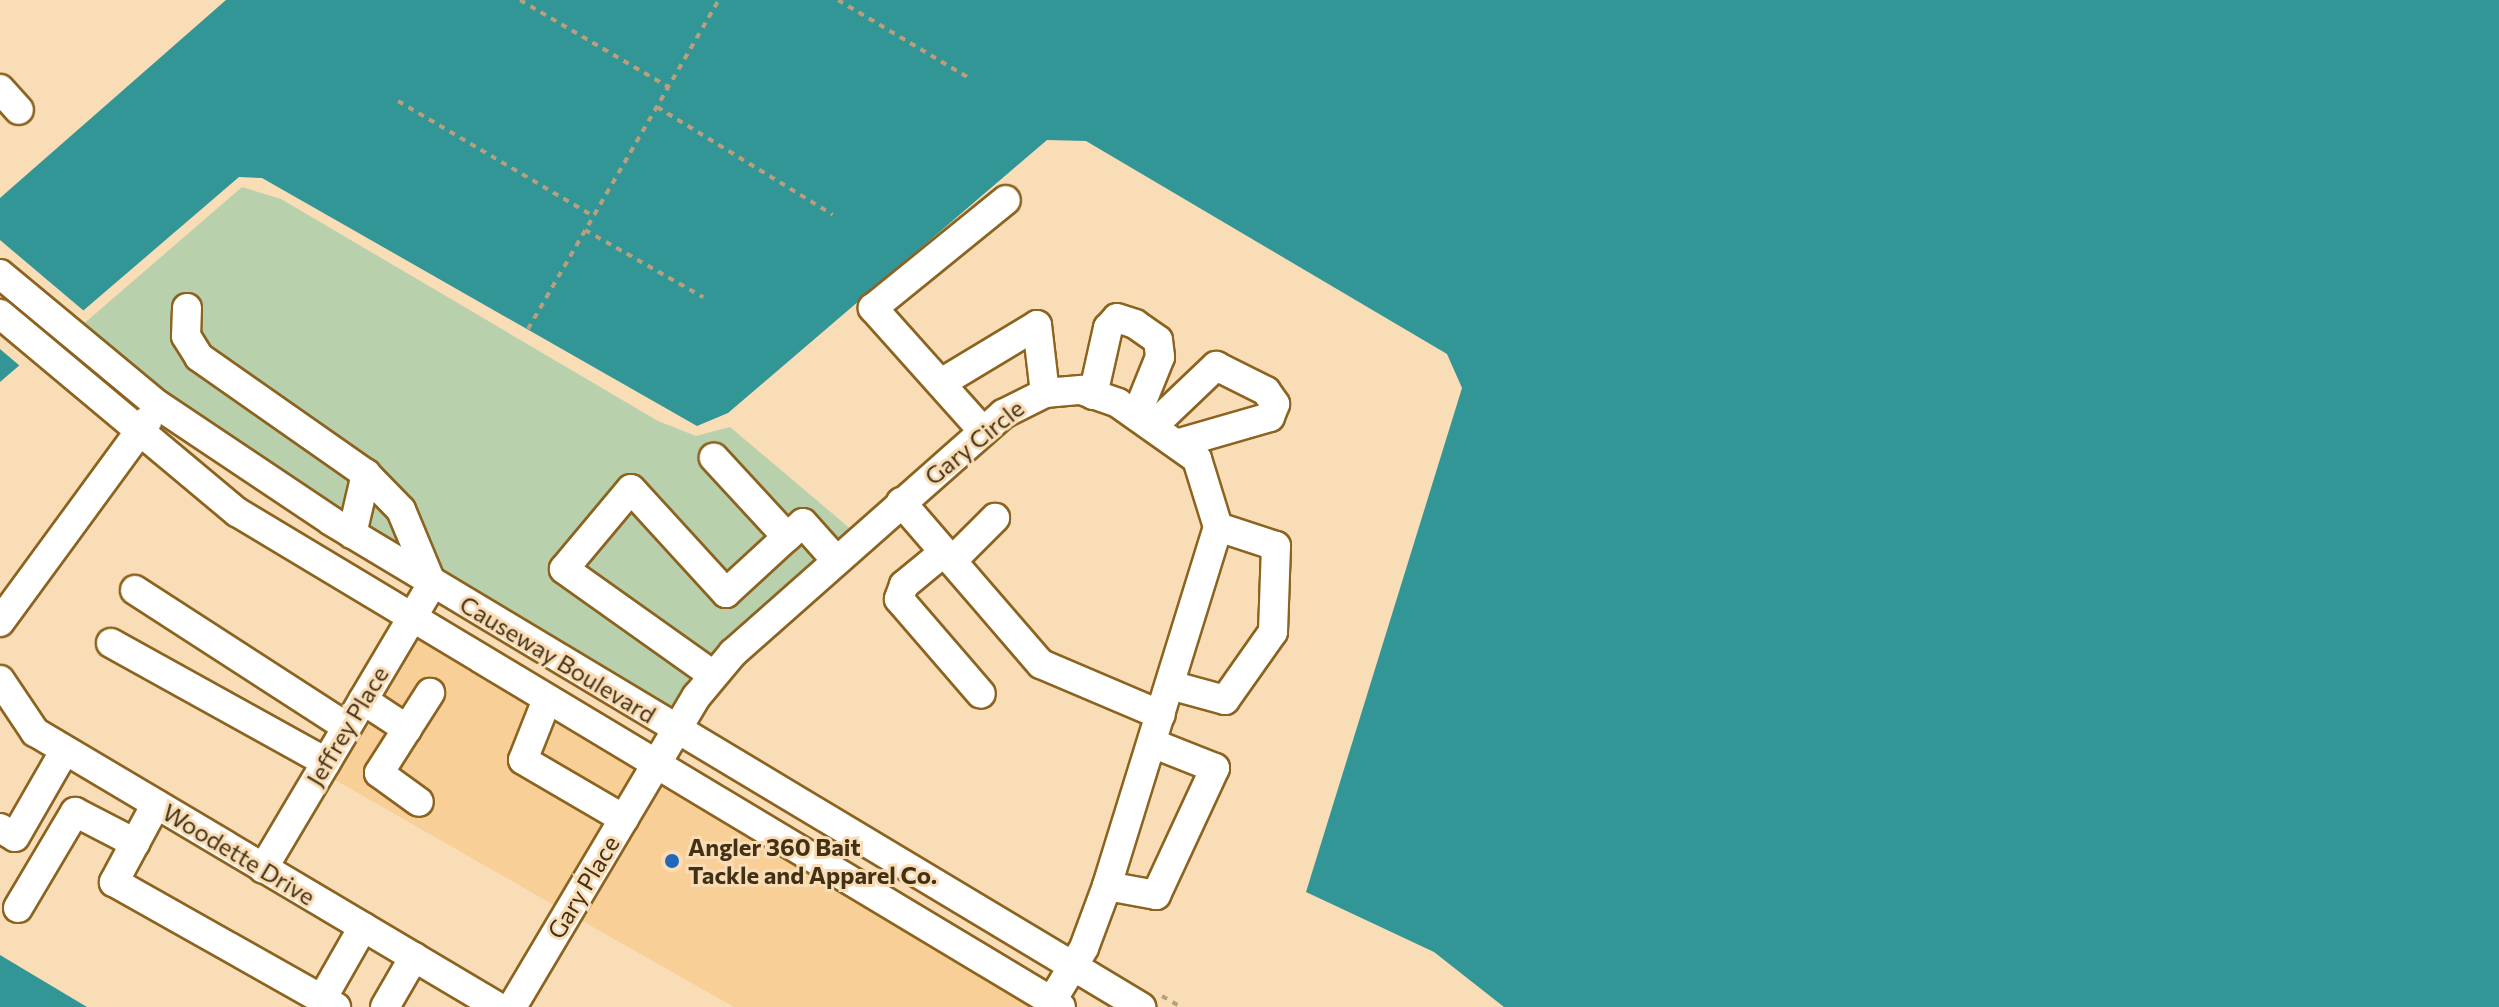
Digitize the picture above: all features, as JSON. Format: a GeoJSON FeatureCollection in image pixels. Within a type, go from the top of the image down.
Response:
{"type":"FeatureCollection","features":[{"type":"Feature","properties":{"kind":"street"},"geometry":{"type":"LineString","coordinates":[[982,430],[873,308],[1006,200]]}},
{"type":"Feature","properties":{"kind":"street","name":"Causeway Boulevard"},"geometry":{"type":"LineString","coordinates":[[0,274],[158,405],[352,534],[1141,1007]]}},
{"type":"Feature","properties":{"kind":"street"},"geometry":{"type":"LineString","coordinates":[[187,308],[186,336],[199,357],[366,474],[401,510],[432,584]]}},
{"type":"Feature","properties":{"kind":"street","name":"Causeway Boulevard"},"geometry":{"type":"LineString","coordinates":[[0,314],[137,434],[237,512],[410,621],[1054,1005]]}},
{"type":"Feature","properties":{"kind":"street"},"geometry":{"type":"LineString","coordinates":[[1093,395],[1108,328],[1117,318],[1135,324],[1158,340],[1160,357],[1146,420]]}},
{"type":"Feature","properties":{"kind":"street"},"geometry":{"type":"LineString","coordinates":[[941,383],[1037,325],[1045,393]]}},
{"type":"Feature","properties":{"kind":"street"},"geometry":{"type":"LineString","coordinates":[[1146,420],[1216,366],[1266,391],[1275,404],[1270,417],[1180,443]]}},
{"type":"Feature","properties":{"kind":"street","name":"Gary Circle"},"geometry":{"type":"LineString","coordinates":[[654,768],[713,675],[982,430],[1045,393],[1093,395],[1146,420],[1180,443],[1210,484],[1218,527],[1107,886],[1054,1005]]}},
{"type":"Feature","properties":{"kind":"street"},"geometry":{"type":"LineString","coordinates":[[0,622],[10,577],[137,434],[158,405]]}},
{"type":"Feature","properties":{"kind":"street"},"geometry":{"type":"LineString","coordinates":[[714,458],[787,537]]}},
{"type":"Feature","properties":{"kind":"street"},"geometry":{"type":"LineString","coordinates":[[352,534],[366,474]]}},
{"type":"Feature","properties":{"kind":"street"},"geometry":{"type":"LineString","coordinates":[[713,675],[564,569],[631,489],[726,593],[803,523],[836,560]]}},
{"type":"Feature","properties":{"kind":"street"},"geometry":{"type":"LineString","coordinates":[[901,502],[1041,664],[1161,715]]}},
{"type":"Feature","properties":{"kind":"street"},"geometry":{"type":"LineString","coordinates":[[981,694],[899,599],[904,585],[948,556],[995,518]]}},
{"type":"Feature","properties":{"kind":"street"},"geometry":{"type":"LineString","coordinates":[[1170,685],[1225,700],[1273,632],[1276,546],[1218,527]]}},
{"type":"Feature","properties":{"kind":"street","name":"Jeffrey Place"},"geometry":{"type":"LineString","coordinates":[[263,869],[432,584]]}},
{"type":"Feature","properties":{"kind":"street"},"geometry":{"type":"LineString","coordinates":[[135,590],[347,727]]}},
{"type":"Feature","properties":{"kind":"street"},"geometry":{"type":"LineString","coordinates":[[111,643],[326,762]]}},
{"type":"Feature","properties":{"kind":"street","name":"Woodette Drive"},"geometry":{"type":"LineString","coordinates":[[0,680],[13,709],[65,750],[498,1007]]}},
{"type":"Feature","properties":{"kind":"street"},"geometry":{"type":"LineString","coordinates":[[419,802],[379,773],[430,693]]}},
{"type":"Feature","properties":{"kind":"street"},"geometry":{"type":"LineString","coordinates":[[363,700],[407,729]]}},
{"type":"Feature","properties":{"kind":"street"},"geometry":{"type":"LineString","coordinates":[[546,702],[523,760],[624,819]]}},
{"type":"Feature","properties":{"kind":"street"},"geometry":{"type":"LineString","coordinates":[[1107,886],[1156,895],[1215,768],[1152,743]]}},
{"type":"Feature","properties":{"kind":"street"},"geometry":{"type":"LineString","coordinates":[[0,828],[15,837],[65,750]]}},
{"type":"Feature","properties":{"kind":"street","name":"Gary Place"},"geometry":{"type":"LineString","coordinates":[[512,1007],[654,768]]}},
{"type":"Feature","properties":{"kind":"street"},"geometry":{"type":"LineString","coordinates":[[156,804],[114,882],[329,1003],[363,927]]}},
{"type":"Feature","properties":{"kind":"street"},"geometry":{"type":"LineString","coordinates":[[18,908],[75,812],[135,843]]}},
{"type":"Feature","properties":{"kind":"street"},"geometry":{"type":"LineString","coordinates":[[385,1007],[414,957]]}},
{"type":"Feature","properties":{"kind":"path"},"geometry":{"type":"LineString","coordinates":[[520,0],[668,87]]}},
{"type":"Feature","properties":{"kind":"path"},"geometry":{"type":"LineString","coordinates":[[528,329],[719,0]]}},
{"type":"Feature","properties":{"kind":"path"},"geometry":{"type":"LineString","coordinates":[[838,0],[969,78]]}},
{"type":"Feature","properties":{"kind":"path"},"geometry":{"type":"LineString","coordinates":[[398,101],[593,216]]}},
{"type":"Feature","properties":{"kind":"path"},"geometry":{"type":"LineString","coordinates":[[657,107],[833,215]]}},
{"type":"Feature","properties":{"kind":"path"},"geometry":{"type":"LineString","coordinates":[[585,230],[703,297]]}},
{"type":"Feature","properties":{"kind":"shaded area"},"geometry":{"type":"Polygon","coordinates":[[[413,637],[639,773],[559,908],[330,777],[413,637]]]}},
{"type":"Feature","properties":{"kind":"shaded area"},"geometry":{"type":"Polygon","coordinates":[[[657,784],[1036,1007],[734,1007],[577,918],[657,784]]]}},
{"type":"Feature","properties":{"kind":"green space"},"geometry":{"type":"Polygon","coordinates":[[[242,187],[281,199],[658,421],[696,436],[730,427],[853,531],[674,714],[337,511],[165,395],[80,327],[242,187]]]}},
{"type":"Feature","properties":{"kind":"water"},"geometry":{"type":"Polygon","coordinates":[[[226,0],[2499,0],[2499,1007],[1504,1007],[1434,952],[1306,892],[1462,388],[1447,354],[1086,141],[1047,140],[728,413],[697,426],[262,178],[239,177],[0,382],[0,198],[226,0]]]}},
{"type":"Feature","properties":{"kind":"water"},"geometry":{"type":"Polygon","coordinates":[[[0,955],[87,1007],[0,1007],[0,955]]]}},
{"type":"Feature","properties":{"kind":"pier"},"geometry":{"type":"Polygon","coordinates":[[[0,240],[84,311],[20,366],[0,349],[0,240]]]}},
{"type":"Feature","properties":{"kind":"place","name":"Angler 360 Bait Tackle and Apparel Co."},"geometry":{"type":"Point","coordinates":[672,861]}}]}
